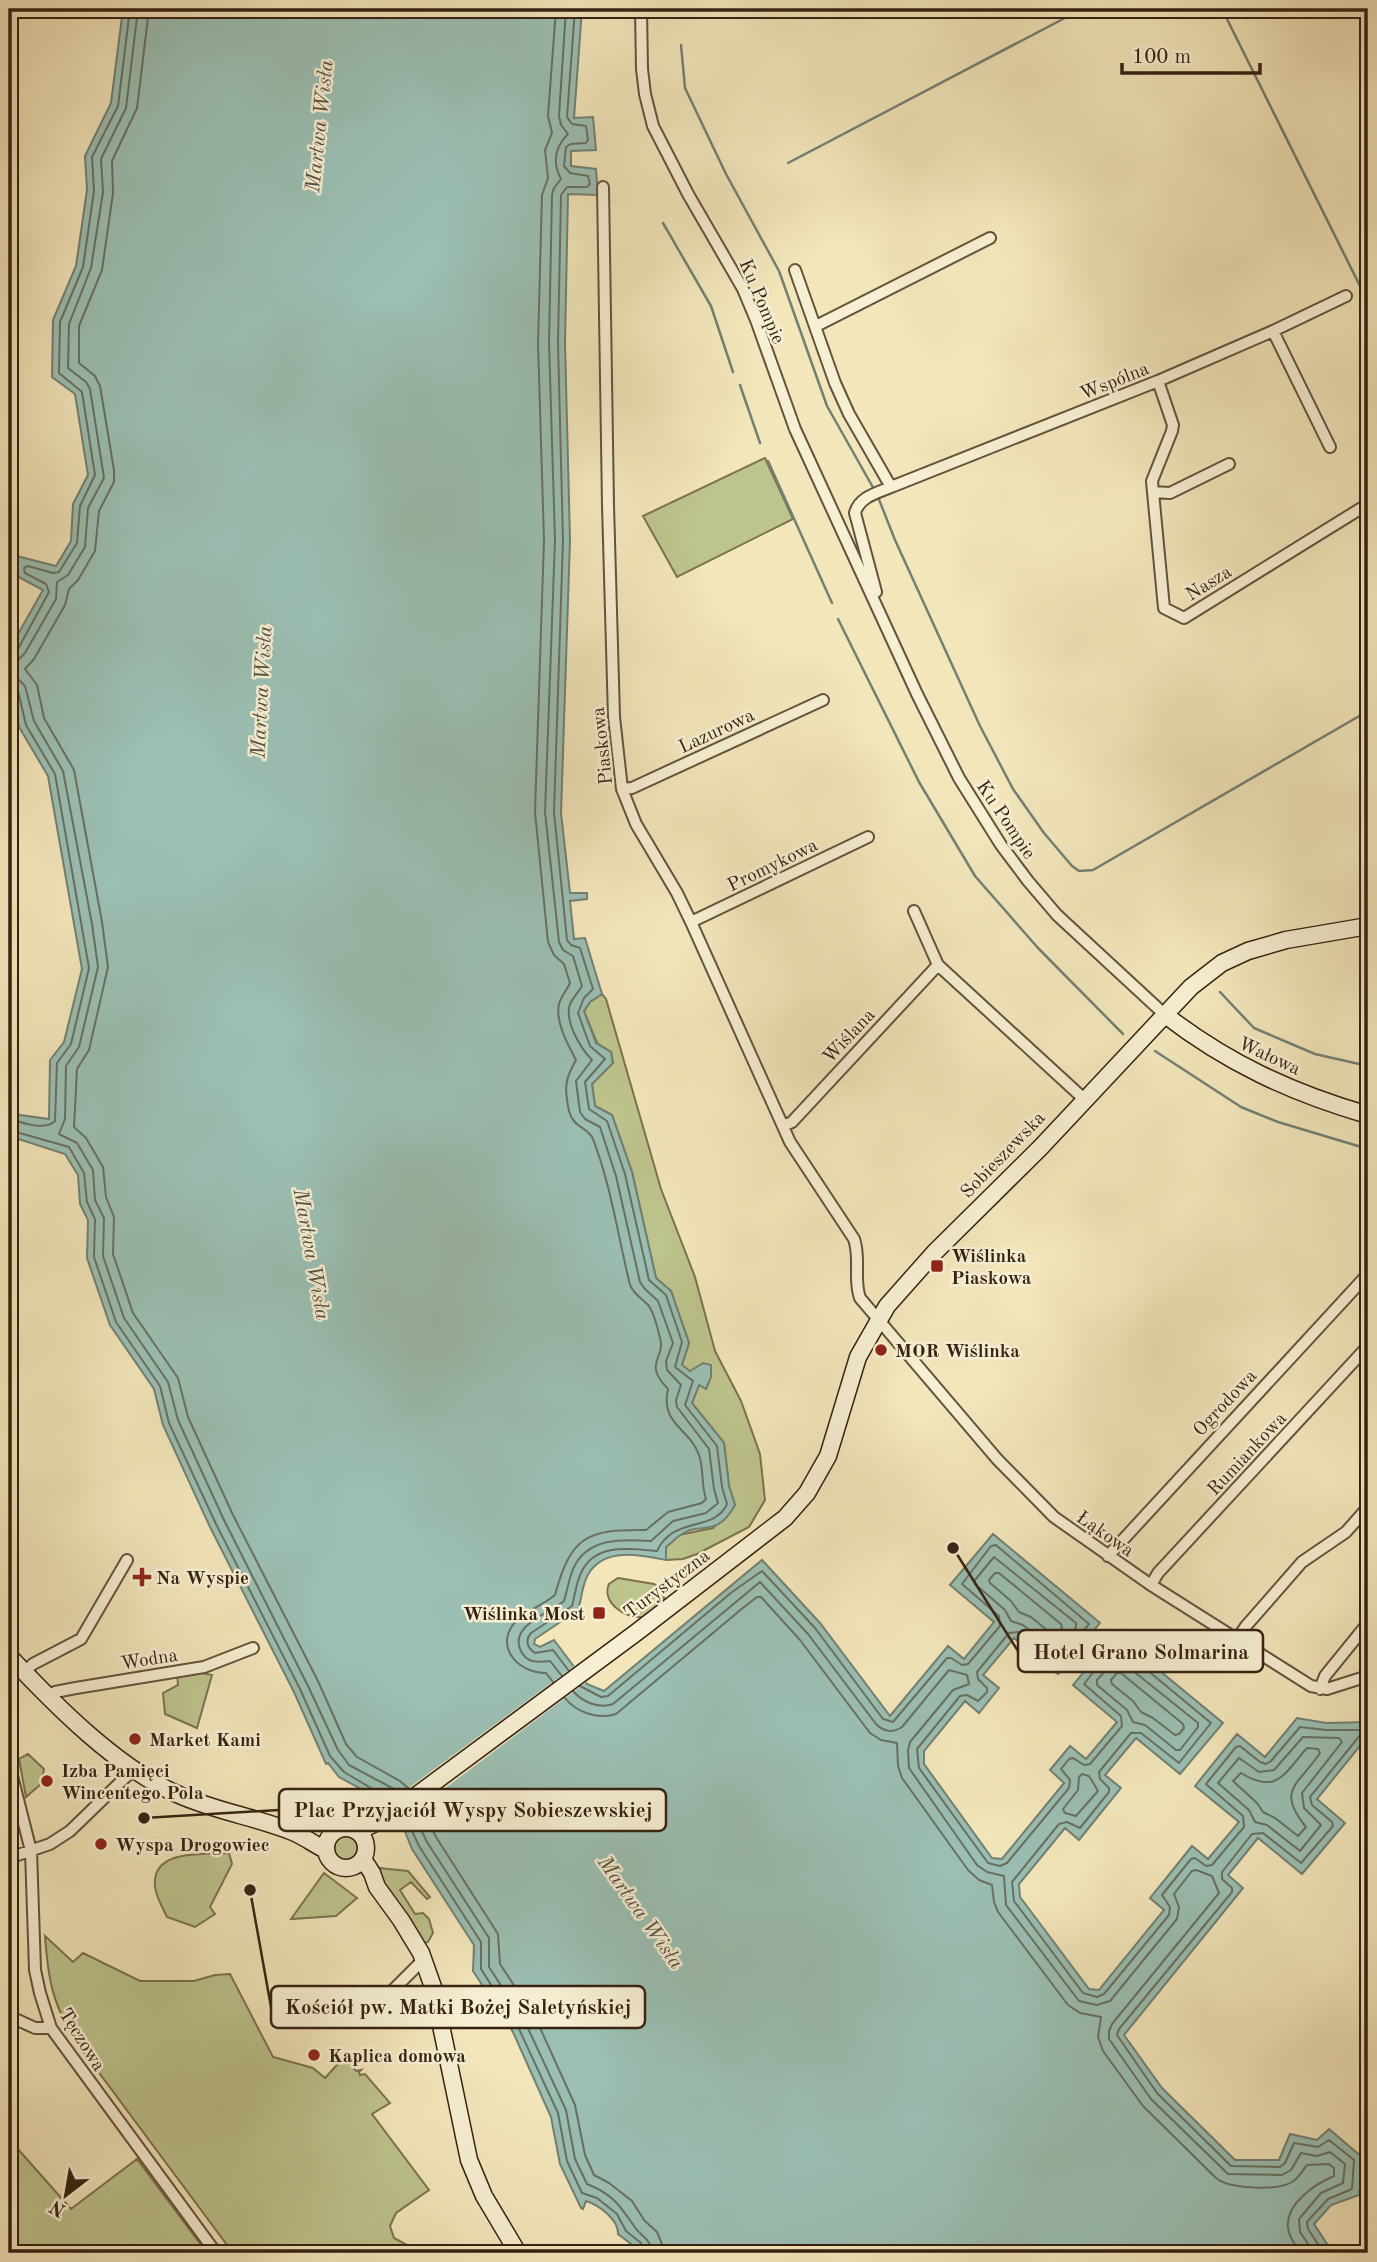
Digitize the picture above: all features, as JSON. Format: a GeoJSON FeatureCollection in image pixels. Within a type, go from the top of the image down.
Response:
{"type":"FeatureCollection","features":[{"type":"Feature","properties":{"kind":"main road","name":"Sobieszewska"},"geometry":{"type":"LineString","coordinates":[[774,1528],[800,1502],[823,1465],[836,1434],[852,1371],[878,1321],[906,1283],[1041,1147],[1164,1014],[1207,974],[1248,951],[1286,940],[1368,926]]}},
{"type":"Feature","properties":{"kind":"main road","name":"Wałowa"},"geometry":{"type":"LineString","coordinates":[[1164,1014],[1214,1050],[1259,1075],[1321,1100],[1368,1115]]}},
{"type":"Feature","properties":{"kind":"main road","name":"Turystyczna"},"geometry":{"type":"LineString","coordinates":[[360,1850],[388,1817],[774,1528]]}},
{"type":"Feature","properties":{"kind":"main road"},"geometry":{"type":"LineString","coordinates":[[9,1657],[133,1770],[188,1799],[328,1843]]}},
{"type":"Feature","properties":{"kind":"main road"},"geometry":{"type":"LineString","coordinates":[[360,1850],[338,1867],[328,1857],[328,1843],[345,1827],[360,1850],[372,1872],[377,1887],[412,1936],[425,1961],[433,1986],[469,2160],[484,2196],[519,2253]]}},
{"type":"Feature","properties":{"kind":"street","name":"Ku Pompie"},"geometry":{"type":"LineString","coordinates":[[641,9],[642,69],[653,126],[743,289],[795,429],[917,694],[959,778],[1001,845],[1057,915],[1164,1014]]}},
{"type":"Feature","properties":{"kind":"street","name":"Piaskowa"},"geometry":{"type":"LineString","coordinates":[[603,187],[614,717],[622,789],[636,824],[691,922],[794,1149],[854,1239],[858,1254],[858,1292],[862,1302],[878,1321]]}},
{"type":"Feature","properties":{"kind":"street"},"geometry":{"type":"LineString","coordinates":[[817,326],[990,238]]}},
{"type":"Feature","properties":{"kind":"street","name":"Ku Pompie"},"geometry":{"type":"LineString","coordinates":[[795,270],[835,383],[888,488],[866,498],[856,507],[855,513],[878,601],[875,604]]}},
{"type":"Feature","properties":{"kind":"street","name":"Wspólna"},"geometry":{"type":"LineString","coordinates":[[888,488],[1158,381],[1346,296]]}},
{"type":"Feature","properties":{"kind":"street"},"geometry":{"type":"LineString","coordinates":[[1273,331],[1330,447]]}},
{"type":"Feature","properties":{"kind":"street","name":"Nasza"},"geometry":{"type":"LineString","coordinates":[[1158,381],[1173,425],[1152,481],[1164,608],[1184,618],[1368,504]]}},
{"type":"Feature","properties":{"kind":"street"},"geometry":{"type":"LineString","coordinates":[[1153,492],[1170,493],[1229,464]]}},
{"type":"Feature","properties":{"kind":"street","name":"Lazurowa"},"geometry":{"type":"LineString","coordinates":[[622,789],[632,788],[823,700]]}},
{"type":"Feature","properties":{"kind":"street","name":"Promykowa"},"geometry":{"type":"LineString","coordinates":[[691,922],[868,837]]}},
{"type":"Feature","properties":{"kind":"street"},"geometry":{"type":"LineString","coordinates":[[914,911],[938,965],[1084,1099]]}},
{"type":"Feature","properties":{"kind":"street","name":"Wiślana"},"geometry":{"type":"LineString","coordinates":[[783,1126],[792,1122],[938,965]]}},
{"type":"Feature","properties":{"kind":"street","name":"Ogrodowa"},"geometry":{"type":"LineString","coordinates":[[1108,1556],[1368,1274]]}},
{"type":"Feature","properties":{"kind":"street","name":"Łąkowa"},"geometry":{"type":"LineString","coordinates":[[878,1321],[1016,1479],[1062,1524],[1151,1585],[1311,1686],[1320,1689]]}},
{"type":"Feature","properties":{"kind":"street","name":"Rumiankowa"},"geometry":{"type":"LineString","coordinates":[[1151,1585],[1158,1573],[1368,1346]]}},
{"type":"Feature","properties":{"kind":"street"},"geometry":{"type":"LineString","coordinates":[[1237,1639],[1302,1562],[1346,1532],[1368,1507]]}},
{"type":"Feature","properties":{"kind":"street"},"geometry":{"type":"LineString","coordinates":[[24,1672],[33,1664],[81,1639],[127,1560]]}},
{"type":"Feature","properties":{"kind":"street"},"geometry":{"type":"LineString","coordinates":[[1368,1623],[1325,1676],[1320,1689],[1333,1688],[1368,1676]]}},
{"type":"Feature","properties":{"kind":"street","name":"Wodna"},"geometry":{"type":"LineString","coordinates":[[51,1698],[55,1692],[204,1667],[253,1648]]}},
{"type":"Feature","properties":{"kind":"street","name":"Tęczowa"},"geometry":{"type":"LineString","coordinates":[[9,1764],[31,1851],[35,1970],[51,2028],[216,2253]]}},
{"type":"Feature","properties":{"kind":"street"},"geometry":{"type":"LineString","coordinates":[[9,1858],[50,1843],[70,1831],[133,1770]]}},
{"type":"Feature","properties":{"kind":"street"},"geometry":{"type":"LineString","coordinates":[[330,2020],[384,1999],[425,1961]]}},
{"type":"Feature","properties":{"kind":"street"},"geometry":{"type":"LineString","coordinates":[[9,2016],[35,2028],[51,2028]]}},
{"type":"Feature","properties":{"kind":"green space"},"geometry":{"type":"Polygon","coordinates":[[[765,458],[793,519],[677,577],[643,516],[765,458]]]}},
{"type":"Feature","properties":{"kind":"green space"},"geometry":{"type":"Polygon","coordinates":[[[602,994],[606,999],[661,1189],[695,1277],[715,1351],[741,1401],[760,1454],[765,1500],[749,1527],[683,1559],[666,1560],[666,1547],[679,1535],[713,1528],[735,1505],[729,1486],[724,1443],[692,1403],[699,1385],[706,1388],[681,1365],[689,1343],[671,1291],[656,1278],[632,1172],[612,1115],[595,1106],[592,1084],[613,1063],[611,1052],[597,1043],[584,1011],[590,1002],[602,994]]]}},
{"type":"Feature","properties":{"kind":"green space"},"geometry":{"type":"Polygon","coordinates":[[[618,1578],[654,1584],[662,1590],[665,1602],[642,1617],[622,1612],[611,1602],[607,1590],[609,1584],[618,1578]]]}},
{"type":"Feature","properties":{"kind":"green space"},"geometry":{"type":"Polygon","coordinates":[[[197,1672],[212,1675],[197,1728],[165,1714],[163,1693],[178,1685],[177,1674],[197,1672]]]}},
{"type":"Feature","properties":{"kind":"green space"},"geometry":{"type":"Polygon","coordinates":[[[28,1754],[44,1769],[41,1784],[26,1797],[19,1759],[28,1754]]]}},
{"type":"Feature","properties":{"kind":"green space"},"geometry":{"type":"Polygon","coordinates":[[[346,1834],[356,1838],[360,1848],[356,1858],[346,1862],[336,1858],[332,1848],[336,1838],[346,1834]]]}},
{"type":"Feature","properties":{"kind":"green space"},"geometry":{"type":"Polygon","coordinates":[[[229,1853],[232,1864],[210,1907],[215,1914],[195,1927],[167,1917],[155,1887],[156,1874],[161,1866],[181,1856],[229,1853]]]}},
{"type":"Feature","properties":{"kind":"green space"},"geometry":{"type":"Polygon","coordinates":[[[379,1868],[408,1871],[430,1897],[427,1899],[411,1882],[400,1890],[415,1914],[423,1913],[429,1919],[433,1933],[428,1942],[421,1944],[385,1890],[379,1868]]]}},
{"type":"Feature","properties":{"kind":"green space"},"geometry":{"type":"Polygon","coordinates":[[[324,1873],[357,1898],[336,1916],[291,1919],[324,1873]]]}},
{"type":"Feature","properties":{"kind":"green space"},"geometry":{"type":"Polygon","coordinates":[[[45,1936],[73,1962],[83,1953],[140,1981],[194,1981],[230,1974],[273,2057],[313,2068],[325,2078],[345,2056],[356,2071],[361,2070],[360,2075],[365,2074],[390,2103],[372,2114],[429,2190],[396,2213],[390,2226],[394,2238],[422,2253],[233,2253],[74,2039],[52,1989],[45,1936]]]}},
{"type":"Feature","properties":{"kind":"green space"},"geometry":{"type":"Polygon","coordinates":[[[9,2139],[71,2209],[137,2159],[207,2253],[9,2253],[9,2139]]]}},
{"type":"Feature","properties":{"kind":"water","name":"Martwa Wisła"},"geometry":{"type":"Polygon","coordinates":[[[123,9],[582,9],[574,118],[593,117],[596,150],[571,151],[571,166],[596,169],[598,195],[568,194],[565,343],[570,540],[561,813],[570,893],[587,893],[587,899],[570,901],[574,939],[585,938],[602,994],[590,1002],[584,1011],[596,1043],[611,1052],[613,1063],[592,1084],[595,1106],[612,1115],[632,1172],[656,1278],[671,1291],[689,1343],[682,1365],[690,1371],[703,1363],[711,1365],[711,1377],[706,1389],[699,1385],[692,1403],[724,1443],[729,1486],[735,1505],[728,1516],[714,1526],[694,1529],[677,1537],[666,1547],[666,1560],[624,1555],[604,1559],[589,1573],[578,1610],[535,1639],[534,1644],[540,1647],[554,1640],[587,1684],[604,1691],[762,1560],[820,1623],[890,1716],[948,1646],[964,1659],[994,1622],[950,1585],[993,1534],[1100,1623],[1058,1674],[1014,1638],[983,1675],[999,1688],[979,1713],[965,1701],[924,1751],[924,1764],[992,1858],[1002,1859],[1064,1783],[1050,1770],[1070,1746],[1086,1759],[1117,1722],[1073,1685],[1115,1634],[1223,1723],[1180,1774],[1136,1738],[1105,1775],[1121,1788],[1079,1840],[1065,1828],[1019,1884],[1020,1897],[1089,1989],[1099,1990],[1164,1910],[1150,1898],[1192,1846],[1208,1859],[1239,1822],[1195,1786],[1237,1734],[1265,1757],[1297,1718],[1326,1723],[1368,1722],[1368,1736],[1317,1799],[1345,1823],[1302,1874],[1258,1838],[1228,1875],[1243,1888],[1124,2035],[1162,2088],[1235,2160],[1279,2160],[1290,2134],[1317,2140],[1329,2129],[1363,2158],[1359,2195],[1331,2205],[1314,2224],[1333,2253],[638,2253],[635,2247],[618,2234],[612,2218],[597,2206],[586,2201],[583,2209],[581,2208],[560,2164],[551,2117],[513,2032],[473,1971],[474,1945],[412,1849],[402,1824],[387,1803],[339,1777],[328,1763],[326,1764],[294,1692],[210,1527],[163,1425],[154,1389],[110,1325],[87,1258],[88,1220],[80,1204],[78,1175],[65,1154],[9,1136],[9,1110],[20,1115],[49,1119],[50,1060],[64,1042],[82,969],[48,776],[19,727],[9,678],[9,650],[43,590],[9,572],[9,554],[56,566],[71,541],[73,504],[88,475],[75,394],[52,377],[53,320],[76,266],[87,190],[85,156],[111,103],[123,9]]]}},
{"type":"Feature","properties":{"kind":"pier"},"geometry":{"type":"Polygon","coordinates":[[[577,1664],[589,1680],[398,1824],[384,1806],[577,1664]]]}},
{"type":"Feature","properties":{"kind":"waterway"},"geometry":{"type":"LineString","coordinates":[[788,163],[1082,9]]}},
{"type":"Feature","properties":{"kind":"waterway"},"geometry":{"type":"LineString","coordinates":[[1222,9],[1361,288]]}},
{"type":"Feature","properties":{"kind":"waterway"},"geometry":{"type":"LineString","coordinates":[[681,45],[685,88],[726,174],[779,271],[827,406],[875,491]]}},
{"type":"Feature","properties":{"kind":"waterway"},"geometry":{"type":"LineString","coordinates":[[663,223],[711,306],[733,372]]}},
{"type":"Feature","properties":{"kind":"waterway"},"geometry":{"type":"LineString","coordinates":[[740,385],[760,443]]}},
{"type":"Feature","properties":{"kind":"waterway"},"geometry":{"type":"LineString","coordinates":[[768,461],[832,603]]}},
{"type":"Feature","properties":{"kind":"waterway"},"geometry":{"type":"LineString","coordinates":[[878,497],[980,726],[1013,789],[1044,833],[1079,871],[1093,870],[1368,711]]}},
{"type":"Feature","properties":{"kind":"waterway"},"geometry":{"type":"LineString","coordinates":[[838,619],[919,782],[975,876],[1038,948],[1123,1034]]}},
{"type":"Feature","properties":{"kind":"waterway"},"geometry":{"type":"LineString","coordinates":[[1220,992],[1254,1028],[1315,1054],[1368,1066]]}},
{"type":"Feature","properties":{"kind":"waterway"},"geometry":{"type":"LineString","coordinates":[[1155,1051],[1241,1107],[1278,1122],[1368,1149]]}},
{"type":"Feature","properties":{"kind":"place","name":"Wiślinka Piaskowa"},"geometry":{"type":"Point","coordinates":[937,1266]}},
{"type":"Feature","properties":{"kind":"place","name":"MOR Wiślinka"},"geometry":{"type":"Point","coordinates":[881,1350]}},
{"type":"Feature","properties":{"kind":"place","name":"Hotel Grano Solmarina"},"geometry":{"type":"Point","coordinates":[953,1548]}},
{"type":"Feature","properties":{"kind":"place","name":"Na Wyspie"},"geometry":{"type":"Point","coordinates":[142,1577]}},
{"type":"Feature","properties":{"kind":"place","name":"Wiślinka Most"},"geometry":{"type":"Point","coordinates":[599,1613]}},
{"type":"Feature","properties":{"kind":"place","name":"Market Kami"},"geometry":{"type":"Point","coordinates":[135,1739]}},
{"type":"Feature","properties":{"kind":"place","name":"Izba Pamięci Wincentego Pola"},"geometry":{"type":"Point","coordinates":[47,1781]}},
{"type":"Feature","properties":{"kind":"place","name":"Plac Przyjaciół Wyspy Sobieszewskiej"},"geometry":{"type":"Point","coordinates":[144,1818]}},
{"type":"Feature","properties":{"kind":"place","name":"Wyspa Drogowiec"},"geometry":{"type":"Point","coordinates":[101,1844]}},
{"type":"Feature","properties":{"kind":"place","name":"Kościół pw. Matki Bożej Saletyńskiej"},"geometry":{"type":"Point","coordinates":[250,1890]}},
{"type":"Feature","properties":{"kind":"place","name":"Kaplica domowa"},"geometry":{"type":"Point","coordinates":[314,2055]}}]}
